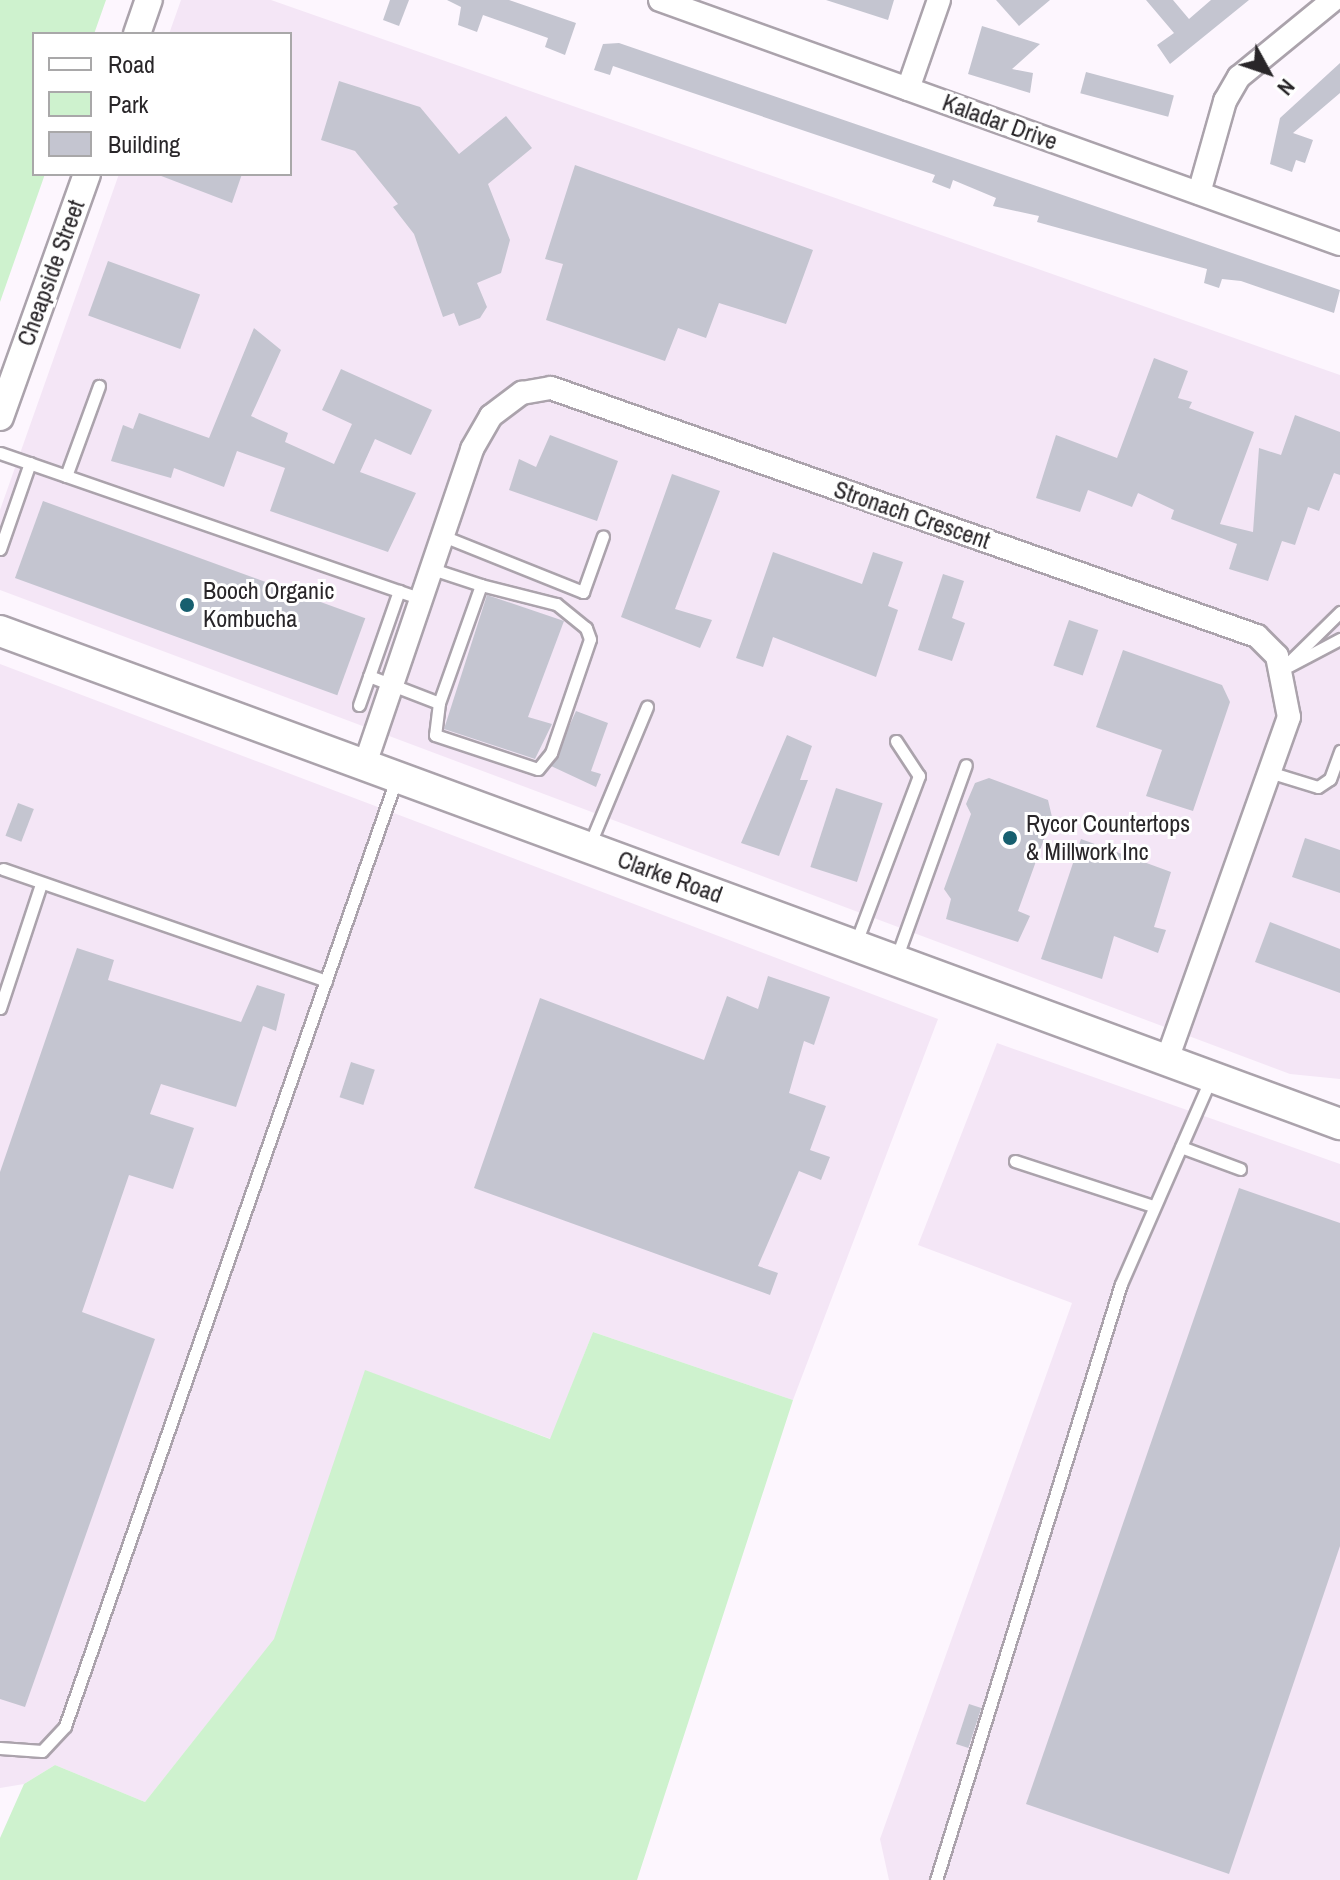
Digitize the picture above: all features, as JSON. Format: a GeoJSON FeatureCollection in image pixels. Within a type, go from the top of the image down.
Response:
{"type":"FeatureCollection","features":[{"type":"Feature","properties":{"kind":"main road","name":"Clarke Road"},"geometry":{"type":"LineString","coordinates":[[0,631],[1340,1124]]}},
{"type":"Feature","properties":{"kind":"street"},"geometry":{"type":"LineString","coordinates":[[138,32],[149,0]]}},
{"type":"Feature","properties":{"kind":"street","name":"Kaladar Drive"},"geometry":{"type":"LineString","coordinates":[[660,0],[1340,244]]}},
{"type":"Feature","properties":{"kind":"street"},"geometry":{"type":"LineString","coordinates":[[908,89],[939,0]]}},
{"type":"Feature","properties":{"kind":"street"},"geometry":{"type":"LineString","coordinates":[[1199,193],[1225,101],[1239,77],[1333,0]]}},
{"type":"Feature","properties":{"kind":"street","name":"Cheapside Street"},"geometry":{"type":"LineString","coordinates":[[0,417],[86,176]]}},
{"type":"Feature","properties":{"kind":"street","name":"Stronach Crescent"},"geometry":{"type":"LineString","coordinates":[[365,764],[443,536],[491,416],[522,393],[551,388],[1257,636],[1281,670],[1289,717],[1167,1060]]}},
{"type":"Feature","properties":{"kind":"lane"},"geometry":{"type":"LineString","coordinates":[[66,476],[99,386]]}},
{"type":"Feature","properties":{"kind":"lane"},"geometry":{"type":"LineString","coordinates":[[0,453],[422,599]]}},
{"type":"Feature","properties":{"kind":"lane"},"geometry":{"type":"LineString","coordinates":[[0,549],[30,463]]}},
{"type":"Feature","properties":{"kind":"lane"},"geometry":{"type":"LineString","coordinates":[[443,536],[583,592],[603,536]]}},
{"type":"Feature","properties":{"kind":"lane"},"geometry":{"type":"LineString","coordinates":[[432,569],[556,604],[586,628],[590,639],[551,753],[538,769],[435,735],[439,703],[481,585]]}},
{"type":"Feature","properties":{"kind":"lane"},"geometry":{"type":"LineString","coordinates":[[359,705],[399,591]]}},
{"type":"Feature","properties":{"kind":"lane"},"geometry":{"type":"LineString","coordinates":[[1281,670],[1340,612]]}},
{"type":"Feature","properties":{"kind":"lane"},"geometry":{"type":"LineString","coordinates":[[1281,670],[1340,639]]}},
{"type":"Feature","properties":{"kind":"lane"},"geometry":{"type":"LineString","coordinates":[[369,676],[439,703]]}},
{"type":"Feature","properties":{"kind":"lane"},"geometry":{"type":"LineString","coordinates":[[589,847],[647,707]]}},
{"type":"Feature","properties":{"kind":"lane"},"geometry":{"type":"LineString","coordinates":[[855,945],[919,776],[896,741]]}},
{"type":"Feature","properties":{"kind":"lane"},"geometry":{"type":"LineString","coordinates":[[1269,772],[1318,787],[1330,779],[1340,751]]}},
{"type":"Feature","properties":{"kind":"lane"},"geometry":{"type":"LineString","coordinates":[[896,960],[966,765]]}},
{"type":"Feature","properties":{"kind":"lane"},"geometry":{"type":"LineString","coordinates":[[0,1748],[42,1751],[65,1726],[398,776]]}},
{"type":"Feature","properties":{"kind":"lane"},"geometry":{"type":"LineString","coordinates":[[3,869],[326,981]]}},
{"type":"Feature","properties":{"kind":"lane"},"geometry":{"type":"LineString","coordinates":[[0,1008],[41,884]]}},
{"type":"Feature","properties":{"kind":"lane"},"geometry":{"type":"LineString","coordinates":[[936,1880],[1121,1284],[1211,1076]]}},
{"type":"Feature","properties":{"kind":"lane"},"geometry":{"type":"LineString","coordinates":[[1181,1147],[1240,1169]]}},
{"type":"Feature","properties":{"kind":"lane"},"geometry":{"type":"LineString","coordinates":[[1015,1161],[1153,1206]]}},
{"type":"Feature","properties":{"kind":"shaded area"},"geometry":{"type":"Polygon","coordinates":[[[181,0],[271,0],[1340,375],[1340,1079],[1290,1074],[0,590],[0,510],[118,176],[292,176],[292,32],[170,32],[181,0]]]}},
{"type":"Feature","properties":{"kind":"shaded area"},"geometry":{"type":"Polygon","coordinates":[[[0,664],[938,1019],[793,1400],[593,1332],[551,1439],[366,1371],[275,1639],[145,1802],[55,1765],[24,1784],[0,1788],[0,664]]]}},
{"type":"Feature","properties":{"kind":"shaded area"},"geometry":{"type":"Polygon","coordinates":[[[997,1043],[1340,1164],[1340,1880],[889,1880],[880,1839],[1072,1303],[918,1245],[997,1043]]]}},
{"type":"Feature","properties":{"kind":"green space"},"geometry":{"type":"Polygon","coordinates":[[[0,0],[106,0],[95,32],[32,32],[32,176],[44,176],[0,302],[0,0]]]}},
{"type":"Feature","properties":{"kind":"green space"},"geometry":{"type":"Polygon","coordinates":[[[593,1332],[793,1400],[637,1880],[0,1880],[0,1838],[24,1784],[55,1765],[145,1802],[274,1639],[365,1370],[550,1439],[593,1332]]]}},
{"type":"Feature","properties":{"kind":"building"},"geometry":{"type":"Polygon","coordinates":[[[390,0],[409,0],[399,26],[383,20],[390,0]]]}},
{"type":"Feature","properties":{"kind":"building"},"geometry":{"type":"Polygon","coordinates":[[[447,0],[509,0],[576,23],[565,55],[545,47],[548,38],[483,15],[477,32],[458,25],[461,7],[447,0]]]}},
{"type":"Feature","properties":{"kind":"building"},"geometry":{"type":"Polygon","coordinates":[[[826,0],[894,0],[888,20],[826,0]]]}},
{"type":"Feature","properties":{"kind":"building"},"geometry":{"type":"Polygon","coordinates":[[[996,0],[1050,0],[1019,26],[996,0]]]}},
{"type":"Feature","properties":{"kind":"building"},"geometry":{"type":"Polygon","coordinates":[[[1146,0],[1173,0],[1189,19],[1211,0],[1249,0],[1170,64],[1157,45],[1174,33],[1146,0]]]}},
{"type":"Feature","properties":{"kind":"building"},"geometry":{"type":"Polygon","coordinates":[[[982,26],[1040,44],[1012,69],[1033,73],[1030,93],[968,74],[982,26]]]}},
{"type":"Feature","properties":{"kind":"building"},"geometry":{"type":"Polygon","coordinates":[[[619,43],[1340,290],[1334,313],[1241,281],[1222,279],[1219,288],[1204,283],[1207,269],[1037,222],[1039,216],[993,206],[996,198],[953,180],[950,189],[932,182],[935,175],[613,66],[610,75],[594,70],[603,44],[619,43]]]}},
{"type":"Feature","properties":{"kind":"building"},"geometry":{"type":"Polygon","coordinates":[[[1340,63],[1340,93],[1293,133],[1313,140],[1305,163],[1296,160],[1292,172],[1270,164],[1280,118],[1340,63]]]}},
{"type":"Feature","properties":{"kind":"building"},"geometry":{"type":"Polygon","coordinates":[[[1086,72],[1174,96],[1168,117],[1080,93],[1086,72]]]}},
{"type":"Feature","properties":{"kind":"building"},"geometry":{"type":"Polygon","coordinates":[[[339,81],[420,107],[459,154],[506,116],[532,148],[488,184],[510,240],[501,273],[477,283],[487,307],[480,318],[459,326],[454,313],[443,317],[414,234],[393,207],[398,204],[355,151],[321,140],[339,81]]]}},
{"type":"Feature","properties":{"kind":"building"},"geometry":{"type":"Polygon","coordinates":[[[575,165],[813,250],[786,324],[719,303],[706,338],[678,328],[665,361],[546,320],[563,264],[545,259],[575,165]]]}},
{"type":"Feature","properties":{"kind":"building"},"geometry":{"type":"Polygon","coordinates":[[[161,176],[241,176],[232,203],[161,176]]]}},
{"type":"Feature","properties":{"kind":"building"},"geometry":{"type":"Polygon","coordinates":[[[108,261],[200,295],[180,349],[88,316],[108,261]]]}},
{"type":"Feature","properties":{"kind":"building"},"geometry":{"type":"Polygon","coordinates":[[[254,328],[281,350],[251,416],[288,433],[285,442],[334,464],[352,424],[322,410],[341,369],[432,410],[411,455],[375,439],[360,472],[416,493],[388,552],[270,511],[285,468],[237,451],[224,487],[174,468],[171,478],[111,461],[123,425],[133,429],[139,413],[209,438],[254,328]]]}},
{"type":"Feature","properties":{"kind":"building"},"geometry":{"type":"Polygon","coordinates":[[[1154,358],[1188,371],[1178,398],[1192,402],[1189,408],[1254,432],[1220,524],[1253,532],[1259,448],[1281,455],[1295,415],[1340,432],[1340,475],[1334,473],[1319,511],[1308,507],[1295,545],[1282,541],[1268,581],[1229,569],[1237,544],[1171,519],[1174,510],[1138,493],[1132,507],[1088,490],[1080,512],[1036,498],[1056,435],[1117,458],[1154,358]]]}},
{"type":"Feature","properties":{"kind":"building"},"geometry":{"type":"Polygon","coordinates":[[[550,435],[618,461],[597,521],[509,490],[519,459],[536,467],[550,435]]]}},
{"type":"Feature","properties":{"kind":"building"},"geometry":{"type":"Polygon","coordinates":[[[672,474],[720,491],[675,609],[712,620],[700,648],[621,617],[672,474]]]}},
{"type":"Feature","properties":{"kind":"building"},"geometry":{"type":"Polygon","coordinates":[[[43,501],[365,618],[337,695],[15,578],[43,501]]]}},
{"type":"Feature","properties":{"kind":"building"},"geometry":{"type":"Polygon","coordinates":[[[773,552],[862,584],[873,552],[903,562],[888,606],[898,610],[876,677],[773,637],[763,667],[736,658],[773,552]]]}},
{"type":"Feature","properties":{"kind":"building"},"geometry":{"type":"Polygon","coordinates":[[[943,574],[964,581],[952,618],[965,623],[952,661],[918,650],[943,574]]]}},
{"type":"Feature","properties":{"kind":"building"},"geometry":{"type":"Polygon","coordinates":[[[487,595],[564,621],[528,717],[552,724],[535,759],[444,729],[487,595]]]}},
{"type":"Feature","properties":{"kind":"building"},"geometry":{"type":"Polygon","coordinates":[[[1069,620],[1098,630],[1083,675],[1053,665],[1069,620]]]}},
{"type":"Feature","properties":{"kind":"building"},"geometry":{"type":"Polygon","coordinates":[[[1123,650],[1222,685],[1230,702],[1193,811],[1146,796],[1162,750],[1096,727],[1123,650]]]}},
{"type":"Feature","properties":{"kind":"building"},"geometry":{"type":"Polygon","coordinates":[[[576,711],[608,723],[591,771],[601,774],[596,787],[551,766],[576,711]]]}},
{"type":"Feature","properties":{"kind":"building"},"geometry":{"type":"Polygon","coordinates":[[[787,735],[812,746],[800,780],[808,780],[779,856],[741,843],[787,735]]]}},
{"type":"Feature","properties":{"kind":"building"},"geometry":{"type":"Polygon","coordinates":[[[989,778],[1048,800],[1052,817],[1018,911],[1030,916],[1018,942],[946,919],[951,899],[944,889],[971,814],[966,804],[975,783],[989,778]]]}},
{"type":"Feature","properties":{"kind":"building"},"geometry":{"type":"Polygon","coordinates":[[[836,788],[883,803],[857,882],[810,867],[836,788]]]}},
{"type":"Feature","properties":{"kind":"building"},"geometry":{"type":"Polygon","coordinates":[[[18,803],[34,809],[21,842],[5,836],[18,803]]]}},
{"type":"Feature","properties":{"kind":"building"},"geometry":{"type":"Polygon","coordinates":[[[1305,838],[1340,850],[1340,893],[1292,877],[1305,838]]]}},
{"type":"Feature","properties":{"kind":"building"},"geometry":{"type":"Polygon","coordinates":[[[1081,839],[1171,872],[1154,927],[1166,930],[1158,953],[1114,936],[1102,979],[1041,959],[1081,839]]]}},
{"type":"Feature","properties":{"kind":"building"},"geometry":{"type":"Polygon","coordinates":[[[1270,922],[1340,949],[1340,993],[1255,962],[1270,922]]]}},
{"type":"Feature","properties":{"kind":"building"},"geometry":{"type":"Polygon","coordinates":[[[77,948],[114,960],[108,980],[241,1022],[257,985],[285,994],[276,1031],[263,1026],[236,1107],[161,1084],[150,1114],[194,1128],[173,1189],[129,1175],[82,1312],[155,1339],[25,1707],[0,1699],[0,1172],[77,948]]]}},
{"type":"Feature","properties":{"kind":"building"},"geometry":{"type":"Polygon","coordinates":[[[768,976],[830,997],[814,1045],[804,1041],[789,1093],[826,1106],[810,1150],[830,1157],[821,1180],[799,1171],[758,1266],[778,1273],[770,1295],[474,1188],[540,998],[704,1060],[727,996],[758,1009],[768,976]]]}},
{"type":"Feature","properties":{"kind":"building"},"geometry":{"type":"Polygon","coordinates":[[[351,1062],[375,1070],[363,1105],[340,1097],[351,1062]]]}},
{"type":"Feature","properties":{"kind":"building"},"geometry":{"type":"Polygon","coordinates":[[[1239,1188],[1340,1223],[1340,1546],[1229,1874],[1026,1804],[1239,1188]]]}},
{"type":"Feature","properties":{"kind":"building"},"geometry":{"type":"Polygon","coordinates":[[[969,1704],[981,1708],[968,1748],[956,1744],[969,1704]]]}},
{"type":"Feature","properties":{"kind":"place","name":"Booch Organic Kombucha"},"geometry":{"type":"Point","coordinates":[187,605]}},
{"type":"Feature","properties":{"kind":"place","name":"Rycor Countertops & Millwork Inc"},"geometry":{"type":"Point","coordinates":[1010,838]}}]}
